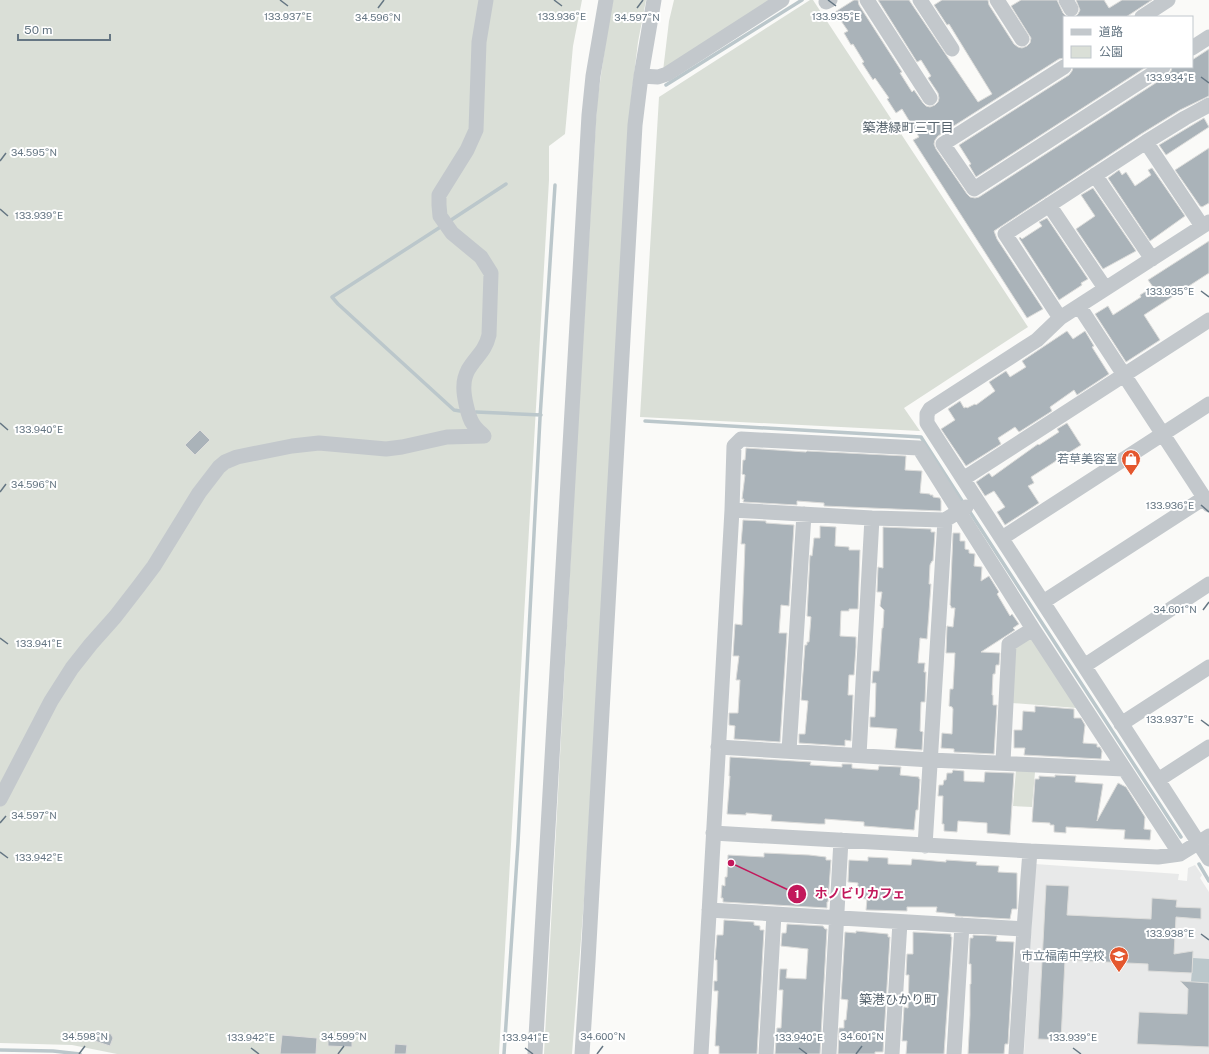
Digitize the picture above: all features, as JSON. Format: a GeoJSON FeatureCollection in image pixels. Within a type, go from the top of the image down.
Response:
{"type":"FeatureCollection","features":[{"type":"Feature","properties":{"kind":"street"},"geometry":{"type":"LineString","coordinates":[[0,799],[51,701],[72,668],[115,617],[154,566],[199,493],[219,467],[225,462],[237,456],[292,446],[319,444],[386,449],[447,437],[484,436],[472,424],[464,396],[464,384],[468,371],[487,345],[489,335],[491,273],[481,257],[452,233],[440,216],[439,195],[467,150],[476,130],[479,42],[486,0]]}},
{"type":"Feature","properties":{"kind":"street"},"geometry":{"type":"LineString","coordinates":[[535,1054],[589,115],[593,76],[606,0]]}},
{"type":"Feature","properties":{"kind":"street"},"geometry":{"type":"LineString","coordinates":[[582,1054],[589,953],[635,125],[641,76],[654,0]]}},
{"type":"Feature","properties":{"kind":"street"},"geometry":{"type":"LineString","coordinates":[[641,76],[658,77],[667,74],[782,0]]}},
{"type":"Feature","properties":{"kind":"street"},"geometry":{"type":"LineString","coordinates":[[867,0],[930,98]]}},
{"type":"Feature","properties":{"kind":"street"},"geometry":{"type":"LineString","coordinates":[[920,0],[952,49]]}},
{"type":"Feature","properties":{"kind":"street"},"geometry":{"type":"LineString","coordinates":[[1144,16],[1168,0]]}},
{"type":"Feature","properties":{"kind":"street"},"geometry":{"type":"LineString","coordinates":[[1002,2],[1022,39]]}},
{"type":"Feature","properties":{"kind":"street"},"geometry":{"type":"LineString","coordinates":[[1193,47],[1209,37]]}},
{"type":"Feature","properties":{"kind":"street"},"geometry":{"type":"LineString","coordinates":[[1063,68],[943,144],[974,190],[1161,68]]}},
{"type":"Feature","properties":{"kind":"street"},"geometry":{"type":"LineString","coordinates":[[1060,318],[1005,234],[1146,142],[1209,105]]}},
{"type":"Feature","properties":{"kind":"street"},"geometry":{"type":"LineString","coordinates":[[1146,142],[1205,224],[1060,318],[1036,340],[930,409],[927,414],[927,423],[963,479],[967,506],[1033,629],[1180,854]]}},
{"type":"Feature","properties":{"kind":"street"},"geometry":{"type":"LineString","coordinates":[[1095,175],[1152,259]]}},
{"type":"Feature","properties":{"kind":"street"},"geometry":{"type":"LineString","coordinates":[[1049,205],[1105,288]]}},
{"type":"Feature","properties":{"kind":"street"},"geometry":{"type":"LineString","coordinates":[[1042,602],[1207,502],[1078,306]]}},
{"type":"Feature","properties":{"kind":"street"},"geometry":{"type":"LineString","coordinates":[[963,479],[1209,320]]}},
{"type":"Feature","properties":{"kind":"street"},"geometry":{"type":"LineString","coordinates":[[1002,538],[1209,404]]}},
{"type":"Feature","properties":{"kind":"street"},"geometry":{"type":"LineString","coordinates":[[701,1054],[732,510],[734,446],[741,439],[919,448],[967,506],[1002,538],[1158,780],[1204,840],[1209,859]]}},
{"type":"Feature","properties":{"kind":"street"},"geometry":{"type":"LineString","coordinates":[[732,510],[872,518],[945,520],[967,506]]}},
{"type":"Feature","properties":{"kind":"street"},"geometry":{"type":"LineString","coordinates":[[789,751],[804,514]]}},
{"type":"Feature","properties":{"kind":"street"},"geometry":{"type":"LineString","coordinates":[[858,755],[872,518]]}},
{"type":"Feature","properties":{"kind":"street"},"geometry":{"type":"LineString","coordinates":[[925,846],[945,520]]}},
{"type":"Feature","properties":{"kind":"street"},"geometry":{"type":"LineString","coordinates":[[1084,666],[1209,584]]}},
{"type":"Feature","properties":{"kind":"street"},"geometry":{"type":"LineString","coordinates":[[1002,762],[1009,644],[1033,629]]}},
{"type":"Feature","properties":{"kind":"street"},"geometry":{"type":"LineString","coordinates":[[1121,724],[1209,667]]}},
{"type":"Feature","properties":{"kind":"street"},"geometry":{"type":"LineString","coordinates":[[718,747],[931,760],[1002,762],[1124,769]]}},
{"type":"Feature","properties":{"kind":"street"},"geometry":{"type":"LineString","coordinates":[[1158,780],[1209,747]]}},
{"type":"Feature","properties":{"kind":"street"},"geometry":{"type":"LineString","coordinates":[[713,833],[925,846],[1158,857],[1180,854],[1204,840]]}},
{"type":"Feature","properties":{"kind":"street"},"geometry":{"type":"LineString","coordinates":[[829,1054],[842,840]]}},
{"type":"Feature","properties":{"kind":"street"},"geometry":{"type":"LineString","coordinates":[[1016,1054],[1030,851]]}},
{"type":"Feature","properties":{"kind":"street"},"geometry":{"type":"LineString","coordinates":[[709,910],[1024,929]]}},
{"type":"Feature","properties":{"kind":"street"},"geometry":{"type":"LineString","coordinates":[[766,1054],[774,914]]}},
{"type":"Feature","properties":{"kind":"street"},"geometry":{"type":"LineString","coordinates":[[892,1054],[900,922]]}},
{"type":"Feature","properties":{"kind":"street"},"geometry":{"type":"LineString","coordinates":[[954,1054],[962,925]]}},
{"type":"Feature","properties":{"kind":"shaded area","name":"市立福南中学校"},"geometry":{"type":"Polygon","coordinates":[[[1035,864],[1179,874],[1178,880],[1187,881],[1188,868],[1195,865],[1202,875],[1200,878],[1209,892],[1209,1054],[1024,1054],[1035,864]]]}},
{"type":"Feature","properties":{"kind":"shaded area"},"geometry":{"type":"Polygon","coordinates":[[[1193,958],[1209,959],[1209,983],[1191,982],[1193,958]]]}},
{"type":"Feature","properties":{"kind":"green space"},"geometry":{"type":"Polygon","coordinates":[[[0,0],[582,0],[573,46],[565,134],[549,146],[549,180],[499,1054],[117,1054],[72,1045],[0,1043],[0,0]]]}},
{"type":"Feature","properties":{"kind":"green space"},"geometry":{"type":"Polygon","coordinates":[[[613,0],[646,0],[638,42],[631,100],[585,888],[572,1054],[544,1054],[577,440],[597,103],[613,0]]]}},
{"type":"Feature","properties":{"kind":"green space"},"geometry":{"type":"Polygon","coordinates":[[[674,0],[771,0],[663,71],[669,21],[674,0]]]}},
{"type":"Feature","properties":{"kind":"green space"},"geometry":{"type":"Polygon","coordinates":[[[810,0],[813,0],[1028,327],[904,408],[920,431],[640,417],[659,97],[810,0]]]}},
{"type":"Feature","properties":{"kind":"green space"},"geometry":{"type":"Polygon","coordinates":[[[1027,638],[1033,640],[1077,708],[1012,703],[1015,647],[1027,638]]]}},
{"type":"Feature","properties":{"kind":"green space"},"geometry":{"type":"Polygon","coordinates":[[[1016,770],[1035,772],[1032,807],[1013,806],[1016,770]]]}},
{"type":"Feature","properties":{"kind":"building"},"geometry":{"type":"Polygon","coordinates":[[[854,0],[858,0],[859,5],[902,72],[900,73],[912,92],[914,90],[923,103],[930,107],[938,102],[939,98],[938,93],[928,78],[931,76],[921,60],[917,62],[878,0],[909,0],[978,102],[992,94],[949,24],[947,25],[934,5],[942,0],[988,0],[989,5],[1014,44],[1022,48],[1030,43],[1031,38],[1011,6],[1021,0],[1057,0],[1066,16],[1063,16],[1063,58],[1059,59],[938,136],[935,140],[934,144],[936,149],[970,197],[979,197],[1168,75],[1172,68],[1193,68],[1193,59],[1209,49],[1209,96],[1180,110],[1141,134],[994,231],[997,239],[1043,309],[1027,318],[913,140],[919,137],[902,109],[896,113],[887,99],[889,98],[875,78],[873,80],[862,63],[864,62],[853,44],[851,45],[844,33],[848,31],[835,12],[854,0]]]}},
{"type":"Feature","properties":{"kind":"building"},"geometry":{"type":"Polygon","coordinates":[[[1076,0],[1104,0],[1109,8],[1122,0],[1152,0],[1128,16],[1076,16],[1080,10],[1076,0]]]}},
{"type":"Feature","properties":{"kind":"building"},"geometry":{"type":"Polygon","coordinates":[[[1073,68],[1144,68],[976,177],[969,165],[971,164],[959,145],[1069,75],[1073,68]]]}},
{"type":"Feature","properties":{"kind":"building"},"geometry":{"type":"Polygon","coordinates":[[[1204,118],[1209,127],[1166,155],[1159,145],[1204,118]]]}},
{"type":"Feature","properties":{"kind":"building"},"geometry":{"type":"Polygon","coordinates":[[[1209,148],[1209,203],[1202,207],[1175,170],[1209,148]]]}},
{"type":"Feature","properties":{"kind":"building"},"geometry":{"type":"Polygon","coordinates":[[[1152,168],[1185,216],[1150,241],[1108,178],[1119,170],[1122,175],[1126,172],[1135,186],[1151,175],[1148,170],[1152,168]]]}},
{"type":"Feature","properties":{"kind":"building"},"geometry":{"type":"Polygon","coordinates":[[[1093,188],[1136,251],[1103,269],[1076,229],[1095,216],[1081,195],[1093,188]]]}},
{"type":"Feature","properties":{"kind":"building"},"geometry":{"type":"Polygon","coordinates":[[[1047,218],[1088,279],[1081,283],[1082,285],[1059,300],[1019,238],[1020,237],[1022,239],[1042,226],[1039,222],[1047,218]]]}},
{"type":"Feature","properties":{"kind":"building"},"geometry":{"type":"Polygon","coordinates":[[[1209,241],[1209,273],[1144,315],[1160,340],[1126,362],[1095,314],[1108,306],[1113,315],[1141,297],[1140,295],[1153,287],[1148,280],[1209,241]]]}},
{"type":"Feature","properties":{"kind":"building"},"geometry":{"type":"Polygon","coordinates":[[[1067,331],[1073,339],[1085,331],[1094,346],[1092,347],[1109,374],[1077,395],[1074,390],[1050,407],[1052,411],[1019,432],[1015,427],[998,438],[1001,444],[966,466],[941,429],[955,420],[948,409],[960,401],[964,408],[975,404],[976,405],[995,391],[989,382],[1006,371],[1010,377],[1026,367],[1022,361],[1067,331]]]}},
{"type":"Feature","properties":{"kind":"building"},"geometry":{"type":"Polygon","coordinates":[[[1067,423],[1081,445],[1031,477],[1034,483],[1028,486],[1039,503],[1005,525],[997,512],[1005,507],[994,491],[985,496],[976,482],[989,473],[992,477],[1038,444],[1039,445],[1059,432],[1057,429],[1067,423]]]}},
{"type":"Feature","properties":{"kind":"building"},"geometry":{"type":"Polygon","coordinates":[[[200,430],[210,440],[195,455],[185,445],[200,430]]]}},
{"type":"Feature","properties":{"kind":"building"},"geometry":{"type":"Polygon","coordinates":[[[746,448],[906,456],[905,470],[922,471],[920,493],[930,494],[933,495],[933,497],[940,498],[941,511],[824,506],[824,503],[797,501],[797,505],[743,502],[744,499],[742,499],[745,475],[742,474],[746,448]]]}},
{"type":"Feature","properties":{"kind":"building"},"geometry":{"type":"Polygon","coordinates":[[[743,520],[766,521],[766,523],[794,525],[789,606],[781,605],[779,633],[787,633],[780,742],[734,739],[735,726],[729,725],[729,713],[738,713],[740,680],[736,680],[739,656],[733,656],[735,624],[742,625],[745,544],[741,544],[743,520]]]}},
{"type":"Feature","properties":{"kind":"building"},"geometry":{"type":"Polygon","coordinates":[[[820,526],[836,527],[835,546],[849,547],[849,550],[860,550],[858,609],[841,611],[840,636],[856,637],[854,675],[849,675],[848,695],[853,695],[851,741],[845,740],[845,746],[799,743],[799,734],[805,734],[808,701],[801,700],[805,645],[809,642],[811,617],[807,616],[810,555],[812,556],[814,538],[820,538],[820,526]]]}},
{"type":"Feature","properties":{"kind":"building"},"geometry":{"type":"Polygon","coordinates":[[[883,527],[931,529],[931,532],[935,532],[933,561],[930,565],[929,584],[931,584],[927,639],[920,638],[918,663],[925,663],[924,672],[926,672],[925,702],[921,702],[920,731],[923,732],[922,750],[895,748],[897,729],[870,727],[870,717],[875,717],[876,683],[872,683],[873,671],[879,671],[883,628],[884,610],[880,606],[882,592],[877,592],[878,567],[883,568],[883,527]]]}},
{"type":"Feature","properties":{"kind":"building"},"geometry":{"type":"Polygon","coordinates":[[[953,533],[960,533],[960,541],[965,541],[965,549],[969,550],[969,553],[975,554],[974,566],[982,567],[981,581],[989,576],[999,592],[997,594],[1010,616],[1012,614],[1019,624],[1013,628],[1015,630],[981,652],[1000,653],[999,665],[996,665],[995,674],[993,674],[993,705],[997,705],[994,754],[954,752],[954,749],[941,748],[942,733],[952,734],[953,709],[949,706],[950,689],[953,689],[955,653],[946,653],[947,626],[953,627],[955,608],[951,608],[950,605],[953,533]]]}},
{"type":"Feature","properties":{"kind":"building"},"geometry":{"type":"Polygon","coordinates":[[[1035,706],[1074,709],[1074,718],[1081,718],[1085,725],[1083,743],[1097,744],[1097,747],[1100,747],[1102,751],[1101,759],[1024,755],[1025,748],[1014,748],[1014,730],[1022,730],[1023,711],[1035,712],[1035,706]]]}},
{"type":"Feature","properties":{"kind":"building"},"geometry":{"type":"Polygon","coordinates":[[[730,757],[811,762],[810,765],[842,767],[842,764],[852,764],[852,768],[878,770],[879,766],[901,767],[900,775],[919,777],[920,779],[918,810],[916,810],[914,830],[864,826],[864,822],[825,819],[825,824],[819,824],[771,821],[772,815],[746,813],[746,815],[727,814],[730,757]]]}},
{"type":"Feature","properties":{"kind":"building"},"geometry":{"type":"Polygon","coordinates":[[[953,770],[964,771],[964,781],[984,782],[985,772],[1014,773],[1010,835],[987,833],[987,823],[958,821],[957,832],[944,831],[944,824],[942,824],[943,796],[938,796],[939,785],[943,785],[944,780],[946,780],[947,773],[952,773],[953,770]]]}},
{"type":"Feature","properties":{"kind":"building"},"geometry":{"type":"Polygon","coordinates":[[[1055,775],[1076,776],[1075,782],[1103,784],[1097,821],[1118,783],[1126,787],[1145,817],[1144,829],[1151,830],[1150,840],[1124,839],[1125,830],[1066,827],[1066,833],[1054,832],[1054,825],[1050,825],[1050,823],[1032,822],[1035,779],[1039,779],[1039,776],[1055,777],[1055,775]]]}},
{"type":"Feature","properties":{"kind":"building"},"geometry":{"type":"Polygon","coordinates":[[[764,853],[809,855],[826,857],[826,860],[831,860],[827,908],[723,902],[723,898],[721,898],[722,885],[725,886],[725,877],[727,877],[728,855],[764,857],[764,853]]]}},
{"type":"Feature","properties":{"kind":"building"},"geometry":{"type":"Polygon","coordinates":[[[868,857],[888,858],[888,864],[911,865],[912,859],[946,862],[946,860],[977,862],[976,865],[999,866],[998,872],[1017,873],[1017,909],[1012,909],[1010,919],[955,916],[955,914],[936,912],[937,907],[907,907],[907,911],[866,910],[867,899],[857,898],[858,883],[848,882],[849,860],[868,861],[868,857]]]}},
{"type":"Feature","properties":{"kind":"building"},"geometry":{"type":"Polygon","coordinates":[[[1046,885],[1069,886],[1067,915],[1151,919],[1152,898],[1177,900],[1176,907],[1201,908],[1201,919],[1176,917],[1174,954],[1193,951],[1192,973],[1148,971],[1148,964],[1065,960],[1061,1040],[1038,1039],[1046,885]]]}},
{"type":"Feature","properties":{"kind":"building"},"geometry":{"type":"Polygon","coordinates":[[[724,920],[754,922],[754,925],[760,926],[760,930],[764,930],[757,1054],[719,1054],[719,1046],[715,1046],[718,991],[714,991],[714,981],[717,981],[717,960],[715,960],[717,935],[723,935],[724,920]]]}},
{"type":"Feature","properties":{"kind":"building"},"geometry":{"type":"Polygon","coordinates":[[[787,924],[823,926],[827,929],[820,1054],[775,1054],[777,1028],[781,1028],[783,990],[779,990],[780,969],[787,969],[786,978],[806,979],[808,949],[781,946],[782,933],[786,933],[787,924]]]}},
{"type":"Feature","properties":{"kind":"building"},"geometry":{"type":"Polygon","coordinates":[[[856,931],[888,934],[888,937],[890,937],[883,1052],[875,1052],[875,1054],[838,1054],[839,1028],[844,1028],[848,1000],[841,999],[845,932],[856,933],[856,931]]]}},
{"type":"Feature","properties":{"kind":"building"},"geometry":{"type":"Polygon","coordinates":[[[913,932],[951,934],[952,937],[944,1054],[906,1054],[907,1041],[902,1041],[904,1007],[908,1008],[909,975],[906,975],[907,954],[913,954],[913,932]]]}},
{"type":"Feature","properties":{"kind":"building"},"geometry":{"type":"Polygon","coordinates":[[[973,935],[997,936],[996,941],[1014,942],[1008,1044],[1005,1044],[1004,1054],[968,1054],[971,984],[971,964],[969,964],[970,938],[973,938],[973,935]]]}},
{"type":"Feature","properties":{"kind":"building"},"geometry":{"type":"Polygon","coordinates":[[[1180,981],[1209,983],[1209,1047],[1137,1044],[1139,1012],[1187,1014],[1188,989],[1180,981]]]}},
{"type":"Feature","properties":{"kind":"building"},"geometry":{"type":"Polygon","coordinates":[[[99,1031],[111,1034],[113,1038],[110,1046],[95,1041],[99,1031]]]}},
{"type":"Feature","properties":{"kind":"building"},"geometry":{"type":"Polygon","coordinates":[[[282,1035],[317,1038],[316,1054],[280,1054],[282,1035]]]}},
{"type":"Feature","properties":{"kind":"building"},"geometry":{"type":"Polygon","coordinates":[[[328,1036],[352,1037],[352,1047],[328,1046],[328,1036]]]}},
{"type":"Feature","properties":{"kind":"building"},"geometry":{"type":"Polygon","coordinates":[[[395,1044],[407,1045],[406,1054],[394,1054],[395,1044]]]}},
{"type":"Feature","properties":{"kind":"waterway"},"geometry":{"type":"LineString","coordinates":[[666,85],[802,0]]}},
{"type":"Feature","properties":{"kind":"waterway"},"geometry":{"type":"LineString","coordinates":[[448,222],[506,184]]}},
{"type":"Feature","properties":{"kind":"waterway"},"geometry":{"type":"LineString","coordinates":[[504,1054],[518,843],[540,418],[555,185]]}},
{"type":"Feature","properties":{"kind":"waterway"},"geometry":{"type":"LineString","coordinates":[[442,226],[332,297],[454,410],[460,411]]}},
{"type":"Feature","properties":{"kind":"waterway"},"geometry":{"type":"LineString","coordinates":[[476,412],[541,415]]}},
{"type":"Feature","properties":{"kind":"waterway"},"geometry":{"type":"LineString","coordinates":[[645,421],[921,437],[964,504]]}},
{"type":"Feature","properties":{"kind":"waterway"},"geometry":{"type":"LineString","coordinates":[[968,509],[1181,837]]}},
{"type":"Feature","properties":{"kind":"waterway"},"geometry":{"type":"LineString","coordinates":[[1199,864],[1209,881]]}},
{"type":"Feature","properties":{"kind":"waterway"},"geometry":{"type":"LineString","coordinates":[[0,1050],[53,1051],[80,1054]]}},
{"type":"Feature","properties":{"kind":"place","name":"若草美容室"},"geometry":{"type":"Point","coordinates":[1131,476]}},
{"type":"Feature","properties":{"kind":"place","name":"ホノビリカフェ"},"geometry":{"type":"Point","coordinates":[731,863]}},
{"type":"Feature","properties":{"kind":"place","name":"市立福南中学校"},"geometry":{"type":"Point","coordinates":[1119,973]}},
{"type":"Feature","properties":{"kind":"district","name":"築港緑町三丁目"},"geometry":{"type":"Point","coordinates":[908,127]}},
{"type":"Feature","properties":{"kind":"district","name":"築港ひかり町"},"geometry":{"type":"Point","coordinates":[898,999]}}]}
